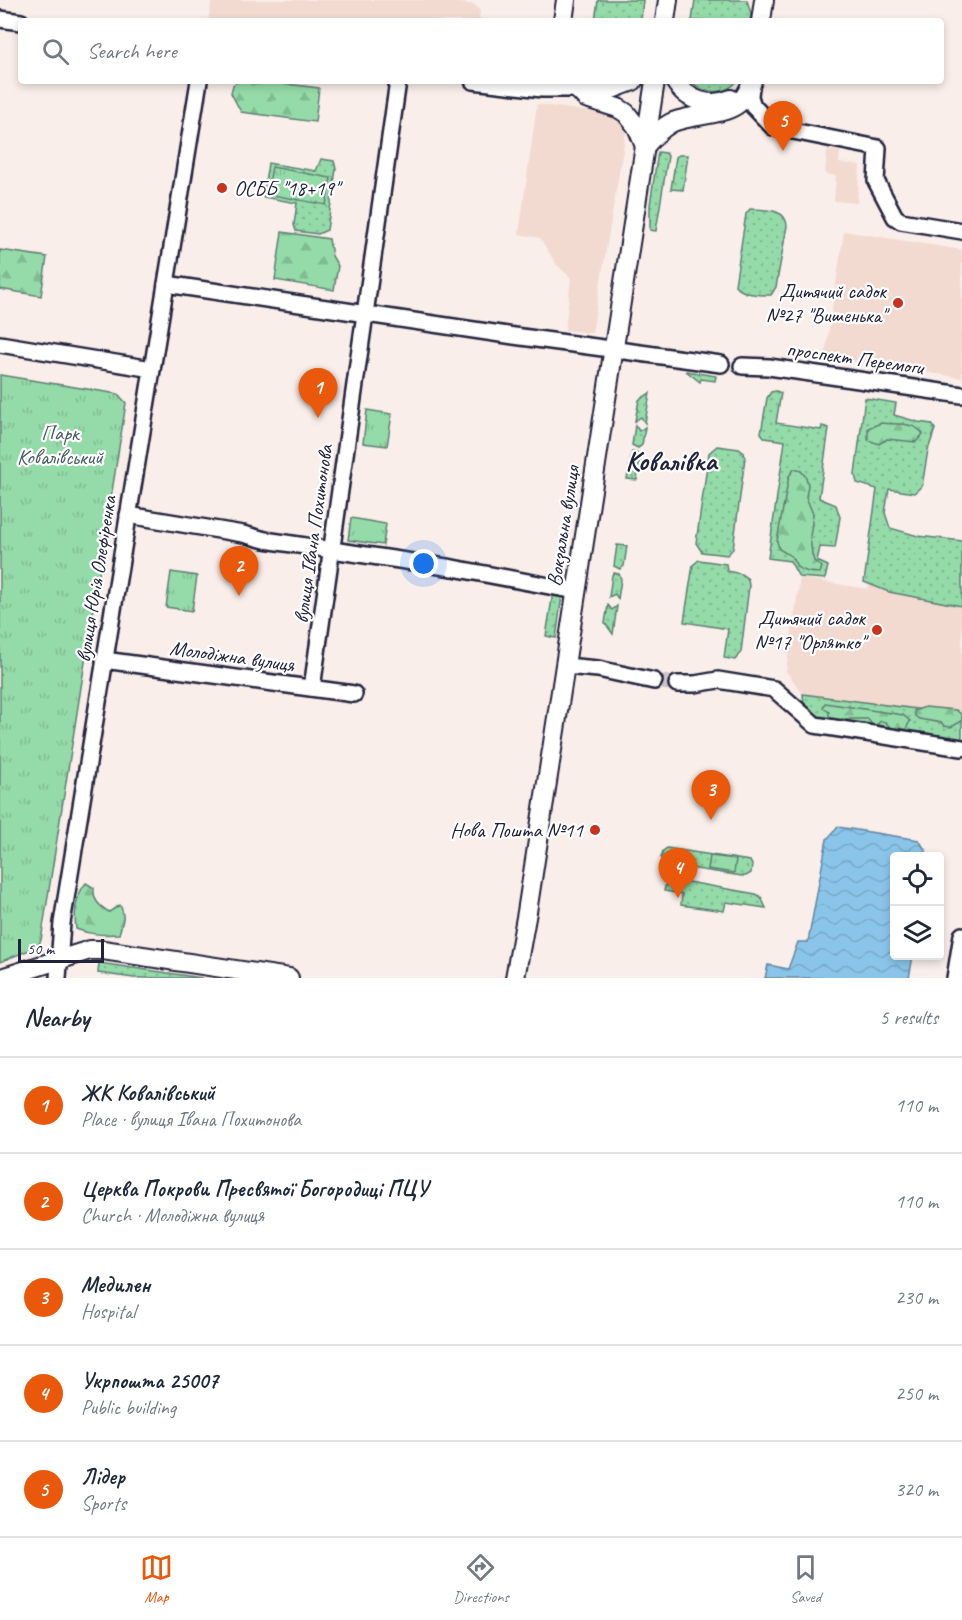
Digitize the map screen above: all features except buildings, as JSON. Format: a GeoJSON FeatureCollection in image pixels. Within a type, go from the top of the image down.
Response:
{"type":"FeatureCollection","features":[{"type":"Feature","properties":{"kind":"main road"},"geometry":{"type":"LineString","coordinates":[[563,18],[566,0]]}},
{"type":"Feature","properties":{"kind":"main road"},"geometry":{"type":"LineString","coordinates":[[665,18],[668,0]]}},
{"type":"Feature","properties":{"kind":"main road"},"geometry":{"type":"LineString","coordinates":[[761,18],[764,0]]}},
{"type":"Feature","properties":{"kind":"main road"},"geometry":{"type":"LineString","coordinates":[[573,85],[609,90],[627,84]]}},
{"type":"Feature","properties":{"kind":"main road","name":"Вокзальна вулиця"},"geometry":{"type":"LineString","coordinates":[[515,978],[655,84]]}},
{"type":"Feature","properties":{"kind":"main road"},"geometry":{"type":"LineString","coordinates":[[677,84],[693,98],[714,103],[735,98],[750,84]]}},
{"type":"Feature","properties":{"kind":"main road"},"geometry":{"type":"LineString","coordinates":[[573,85],[591,100],[610,105],[626,113],[637,127],[645,146],[658,132],[671,123],[723,111],[740,103],[751,84]]}},
{"type":"Feature","properties":{"kind":"main road"},"geometry":{"type":"LineString","coordinates":[[1,978],[90,950],[103,950],[289,978]]}},
{"type":"Feature","properties":{"kind":"street"},"geometry":{"type":"LineString","coordinates":[[0,19],[18,22]]}},
{"type":"Feature","properties":{"kind":"street","name":"вулиця Юрія Олефіренка"},"geometry":{"type":"LineString","coordinates":[[58,978],[62,923],[199,84]]}},
{"type":"Feature","properties":{"kind":"street","name":"вулиця Івана Похитонова"},"geometry":{"type":"LineString","coordinates":[[312,688],[398,84]]}},
{"type":"Feature","properties":{"kind":"street"},"geometry":{"type":"LineString","coordinates":[[500,84],[545,89],[573,85]]}},
{"type":"Feature","properties":{"kind":"street"},"geometry":{"type":"LineString","coordinates":[[752,84],[750,97],[753,106],[773,127],[878,148],[876,182],[895,217],[901,221],[962,231]]}},
{"type":"Feature","properties":{"kind":"street"},"geometry":{"type":"LineString","coordinates":[[166,284],[721,364]]}},
{"type":"Feature","properties":{"kind":"street"},"geometry":{"type":"LineString","coordinates":[[0,344],[152,369]]}},
{"type":"Feature","properties":{"kind":"street","name":"проспект Перемоги"},"geometry":{"type":"LineString","coordinates":[[742,366],[962,395]]}},
{"type":"Feature","properties":{"kind":"street"},"geometry":{"type":"LineString","coordinates":[[128,515],[453,568],[576,591]]}},
{"type":"Feature","properties":{"kind":"street","name":"Молодіжна вулиця"},"geometry":{"type":"LineString","coordinates":[[104,660],[354,694]]}},
{"type":"Feature","properties":{"kind":"street"},"geometry":{"type":"LineString","coordinates":[[565,666],[598,669],[654,681]]}},
{"type":"Feature","properties":{"kind":"street"},"geometry":{"type":"LineString","coordinates":[[677,684],[717,680],[774,689],[815,725],[962,748]]}},
{"type":"Feature","properties":{"kind":"street"},"geometry":{"type":"LineString","coordinates":[[955,978],[962,935]]}},
{"type":"Feature","properties":{"kind":"shaded area"},"geometry":{"type":"Polygon","coordinates":[[[212,0],[440,0],[475,5],[480,11],[479,18],[209,18],[212,0]]]}},
{"type":"Feature","properties":{"kind":"shaded area"},"geometry":{"type":"Polygon","coordinates":[[[537,104],[611,115],[627,126],[592,333],[565,330],[571,278],[556,264],[540,238],[519,234],[537,104]]]}},
{"type":"Feature","properties":{"kind":"shaded area"},"geometry":{"type":"Polygon","coordinates":[[[827,150],[840,151],[839,163],[860,165],[857,203],[834,201],[836,176],[825,174],[827,150]]]}},
{"type":"Feature","properties":{"kind":"shaded area","name":"Дитячий садок №27 \"Вишенька\""},"geometry":{"type":"Polygon","coordinates":[[[844,231],[962,250],[962,378],[825,356],[844,231]]]}},
{"type":"Feature","properties":{"kind":"shaded area","name":"Дитячий садок №17 \"Орлятко\""},"geometry":{"type":"Polygon","coordinates":[[[875,554],[962,566],[962,715],[803,694],[786,671],[800,578],[868,589],[875,554]]]}},
{"type":"Feature","properties":{"kind":"green space"},"geometry":{"type":"Polygon","coordinates":[[[598,0],[643,0],[641,18],[595,18],[598,0]]]}},
{"type":"Feature","properties":{"kind":"green space"},"geometry":{"type":"Polygon","coordinates":[[[695,0],[747,0],[751,14],[750,18],[692,18],[695,0]]]}},
{"type":"Feature","properties":{"kind":"green space"},"geometry":{"type":"Polygon","coordinates":[[[287,84],[319,88],[315,122],[241,112],[231,93],[233,85],[287,84]]]}},
{"type":"Feature","properties":{"kind":"green space"},"geometry":{"type":"Polygon","coordinates":[[[734,84],[727,89],[714,92],[701,89],[696,85],[734,84]]]}},
{"type":"Feature","properties":{"kind":"green space"},"geometry":{"type":"Polygon","coordinates":[[[658,152],[666,153],[668,156],[656,231],[650,230],[650,205],[658,152]]]}},
{"type":"Feature","properties":{"kind":"green space"},"geometry":{"type":"Polygon","coordinates":[[[688,155],[683,190],[671,189],[676,157],[688,155]]]}},
{"type":"Feature","properties":{"kind":"green space"},"geometry":{"type":"Polygon","coordinates":[[[321,159],[334,161],[336,169],[327,230],[318,234],[296,231],[294,225],[297,203],[263,197],[268,163],[316,171],[321,159]]]}},
{"type":"Feature","properties":{"kind":"green space"},"geometry":{"type":"Polygon","coordinates":[[[272,167],[331,178],[326,205],[267,194],[272,167]]]}},
{"type":"Feature","properties":{"kind":"green space"},"geometry":{"type":"Polygon","coordinates":[[[750,209],[774,211],[786,220],[787,226],[776,287],[771,295],[746,293],[735,285],[746,214],[750,209]]]}},
{"type":"Feature","properties":{"kind":"green space"},"geometry":{"type":"Polygon","coordinates":[[[282,232],[329,239],[332,256],[338,266],[334,290],[275,280],[282,232]]]}},
{"type":"Feature","properties":{"kind":"green space"},"geometry":{"type":"Polygon","coordinates":[[[0,250],[47,257],[41,296],[0,289],[0,250]]]}},
{"type":"Feature","properties":{"kind":"green space"},"geometry":{"type":"Polygon","coordinates":[[[686,371],[716,376],[715,381],[701,379],[700,382],[686,371]]]}},
{"type":"Feature","properties":{"kind":"green space","name":"Парк Ковалівський"},"geometry":{"type":"Polygon","coordinates":[[[0,375],[118,394],[126,403],[41,940],[37,947],[0,962],[0,375]]]}},
{"type":"Feature","properties":{"kind":"green space"},"geometry":{"type":"Polygon","coordinates":[[[771,392],[781,393],[776,423],[821,430],[822,426],[829,428],[819,498],[836,505],[840,517],[835,548],[820,547],[817,561],[828,566],[825,579],[799,577],[790,561],[768,558],[785,441],[765,438],[761,433],[767,398],[771,392]]]}},
{"type":"Feature","properties":{"kind":"green space"},"geometry":{"type":"Polygon","coordinates":[[[650,393],[645,423],[641,417],[635,421],[639,400],[650,393]]]}},
{"type":"Feature","properties":{"kind":"green space"},"geometry":{"type":"Polygon","coordinates":[[[865,398],[896,403],[894,415],[932,424],[935,429],[928,450],[922,486],[914,493],[889,489],[885,513],[890,528],[918,536],[962,541],[962,606],[889,592],[864,582],[877,489],[857,483],[855,474],[865,398]]]}},
{"type":"Feature","properties":{"kind":"green space"},"geometry":{"type":"Polygon","coordinates":[[[367,410],[392,414],[387,446],[363,443],[367,410]]]}},
{"type":"Feature","properties":{"kind":"green space"},"geometry":{"type":"Polygon","coordinates":[[[881,423],[910,425],[923,434],[916,442],[887,439],[879,444],[868,440],[868,428],[881,423]]]}},
{"type":"Feature","properties":{"kind":"green space"},"geometry":{"type":"Polygon","coordinates":[[[635,425],[639,431],[645,427],[642,445],[638,448],[632,445],[635,425]]]}},
{"type":"Feature","properties":{"kind":"green space"},"geometry":{"type":"Polygon","coordinates":[[[717,446],[739,449],[745,458],[733,549],[727,555],[702,552],[696,543],[709,453],[717,446]]]}},
{"type":"Feature","properties":{"kind":"green space"},"geometry":{"type":"Polygon","coordinates":[[[632,452],[637,453],[640,457],[637,480],[627,479],[632,452]]]}},
{"type":"Feature","properties":{"kind":"green space"},"geometry":{"type":"Polygon","coordinates":[[[794,469],[801,471],[808,485],[806,497],[813,514],[810,537],[812,554],[814,561],[822,567],[820,573],[798,568],[791,556],[779,549],[777,541],[789,476],[794,469]]]}},
{"type":"Feature","properties":{"kind":"green space"},"geometry":{"type":"Polygon","coordinates":[[[351,518],[386,524],[383,545],[348,540],[351,518]]]}},
{"type":"Feature","properties":{"kind":"green space"},"geometry":{"type":"Polygon","coordinates":[[[617,545],[627,546],[624,566],[620,569],[614,566],[617,545]]]}},
{"type":"Feature","properties":{"kind":"green space"},"geometry":{"type":"Polygon","coordinates":[[[699,560],[726,564],[727,571],[741,574],[748,579],[741,652],[735,660],[724,658],[728,629],[684,622],[693,565],[699,560]]]}},
{"type":"Feature","properties":{"kind":"green space"},"geometry":{"type":"Polygon","coordinates":[[[171,572],[197,576],[192,611],[166,607],[171,572]]]}},
{"type":"Feature","properties":{"kind":"green space"},"geometry":{"type":"Polygon","coordinates":[[[614,573],[619,574],[621,579],[618,599],[615,594],[609,597],[614,573]]]}},
{"type":"Feature","properties":{"kind":"green space"},"geometry":{"type":"Polygon","coordinates":[[[553,593],[562,595],[556,638],[546,636],[553,593]]]}},
{"type":"Feature","properties":{"kind":"green space"},"geometry":{"type":"Polygon","coordinates":[[[608,605],[612,610],[617,606],[613,634],[605,623],[608,605]]]}},
{"type":"Feature","properties":{"kind":"green space"},"geometry":{"type":"Polygon","coordinates":[[[803,694],[962,715],[962,743],[818,719],[804,705],[803,694]]]}},
{"type":"Feature","properties":{"kind":"green space"},"geometry":{"type":"Polygon","coordinates":[[[825,703],[903,715],[910,721],[906,729],[901,732],[894,731],[881,721],[876,725],[872,725],[868,719],[842,719],[837,722],[829,717],[829,712],[823,708],[825,703]]]}},
{"type":"Feature","properties":{"kind":"green space"},"geometry":{"type":"Polygon","coordinates":[[[925,707],[956,710],[962,715],[962,721],[951,727],[915,716],[914,711],[925,707]]]}},
{"type":"Feature","properties":{"kind":"green space"},"geometry":{"type":"Polygon","coordinates":[[[667,848],[750,861],[751,873],[742,876],[670,865],[663,862],[661,858],[663,851],[667,848]]]}},
{"type":"Feature","properties":{"kind":"green space"},"geometry":{"type":"Polygon","coordinates":[[[710,856],[736,859],[734,873],[708,869],[710,856]]]}},
{"type":"Feature","properties":{"kind":"green space"},"geometry":{"type":"Polygon","coordinates":[[[671,879],[756,894],[761,897],[766,908],[726,902],[724,911],[681,905],[682,894],[664,891],[666,883],[671,879]]]}},
{"type":"Feature","properties":{"kind":"green space"},"geometry":{"type":"Polygon","coordinates":[[[86,883],[94,888],[96,899],[105,910],[109,912],[120,905],[123,917],[119,934],[97,934],[76,929],[76,905],[86,883]]]}},
{"type":"Feature","properties":{"kind":"green space"},"geometry":{"type":"Polygon","coordinates":[[[99,963],[202,978],[134,978],[98,973],[99,963]]]}},
{"type":"Feature","properties":{"kind":"water"},"geometry":{"type":"Polygon","coordinates":[[[838,827],[919,840],[926,852],[890,852],[890,960],[912,960],[909,978],[765,978],[768,965],[788,969],[798,942],[808,942],[827,839],[838,827]]]}},
{"type":"Feature","properties":{"kind":"tunnel"},"geometry":{"type":"LineString","coordinates":[[654,681],[677,684]]}},
{"type":"Feature","properties":{"kind":"place","name":"Лідер"},"geometry":{"type":"Point","coordinates":[783,151]}},
{"type":"Feature","properties":{"kind":"place","name":"ОСББ \"18+19\""},"geometry":{"type":"Point","coordinates":[222,188]}},
{"type":"Feature","properties":{"kind":"place","name":"Дитячий садок №27 \"Вишенька\""},"geometry":{"type":"Point","coordinates":[898,303]}},
{"type":"Feature","properties":{"kind":"place","name":"ЖК Ковалівський"},"geometry":{"type":"Point","coordinates":[318,418]}},
{"type":"Feature","properties":{"kind":"place","name":"Церква Покрови Пресвятої Богородиці ПЦУ"},"geometry":{"type":"Point","coordinates":[239,596]}},
{"type":"Feature","properties":{"kind":"place","name":"Дитячий садок №17 \"Орлятко\""},"geometry":{"type":"Point","coordinates":[877,630]}},
{"type":"Feature","properties":{"kind":"place","name":"Медилен"},"geometry":{"type":"Point","coordinates":[711,820]}},
{"type":"Feature","properties":{"kind":"place","name":"Нова Пошта №11"},"geometry":{"type":"Point","coordinates":[595,830]}},
{"type":"Feature","properties":{"kind":"place","name":"Укрпошта 25007"},"geometry":{"type":"Point","coordinates":[678,898]}},
{"type":"Feature","properties":{"kind":"district","name":"Ковалівка"},"geometry":{"type":"Point","coordinates":[671,461]}}]}
